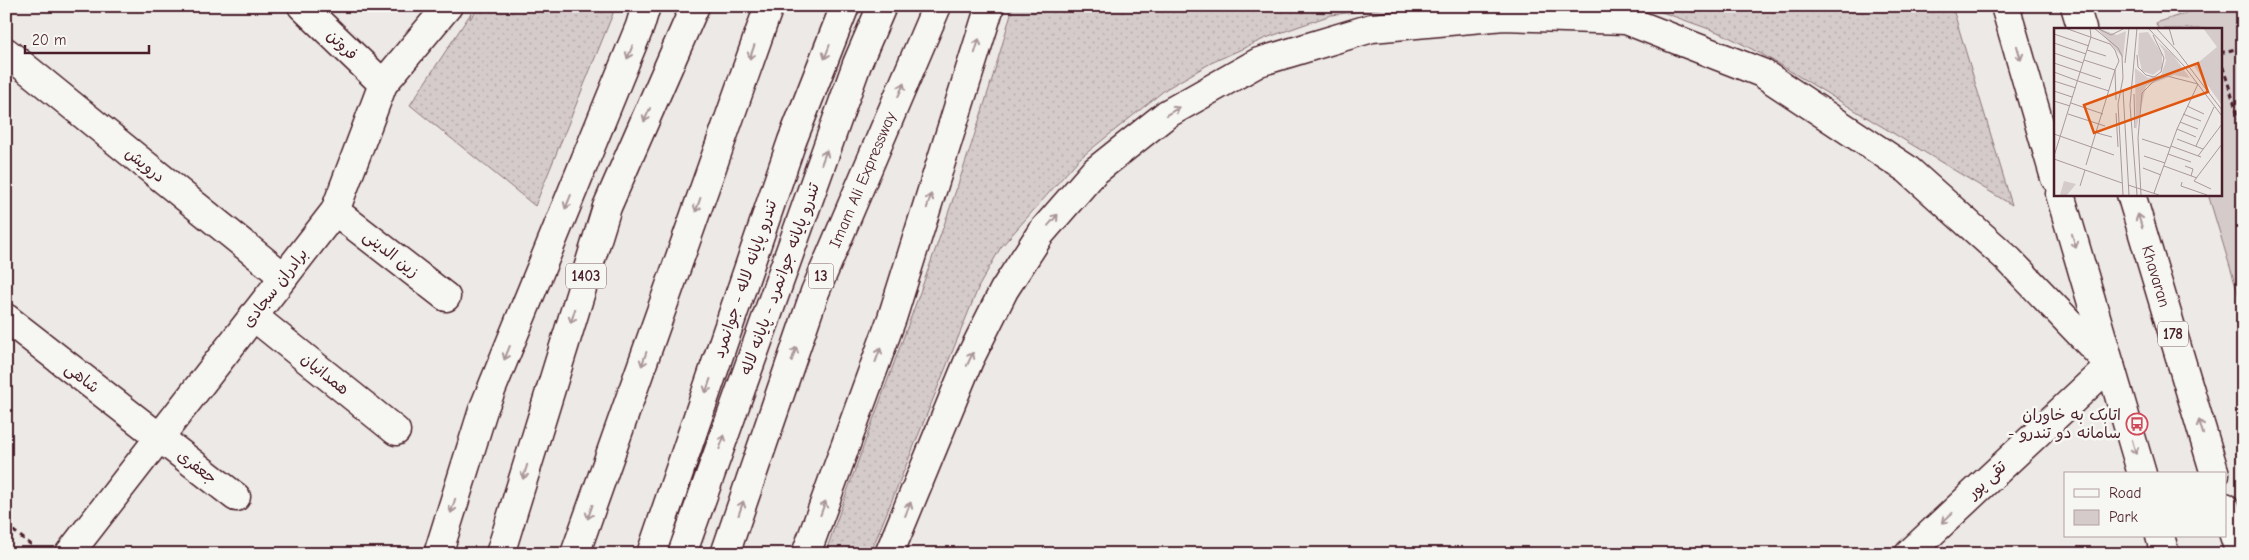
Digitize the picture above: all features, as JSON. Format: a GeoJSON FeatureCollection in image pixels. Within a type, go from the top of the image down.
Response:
{"type":"FeatureCollection","features":[{"type":"Feature","properties":{"kind":"main road","name":"فروتن"},"geometry":{"type":"LineString","coordinates":[[302,6],[383,84]]}},
{"type":"Feature","properties":{"kind":"main road","name":"برادران سجادی"},"geometry":{"type":"LineString","coordinates":[[70,554],[335,211],[383,84],[448,6]]}},
{"type":"Feature","properties":{"kind":"main road"},"geometry":{"type":"LineString","coordinates":[[438,554],[483,410],[640,26],[646,6]]}},
{"type":"Feature","properties":{"kind":"main road","name":"1403"},"geometry":{"type":"LineString","coordinates":[[500,554],[607,207],[695,6]]}},
{"type":"Feature","properties":{"kind":"main road"},"geometry":{"type":"LineString","coordinates":[[575,554],[769,6]]}},
{"type":"Feature","properties":{"kind":"main road","name":"تندرو پایانه لاله - جوانمرد"},"geometry":{"type":"LineString","coordinates":[[651,554],[792,141],[844,6]]}},
{"type":"Feature","properties":{"kind":"main road","name":"تندرو پایانه جوانمرد - پایانه لاله"},"geometry":{"type":"LineString","coordinates":[[682,554],[856,64],[882,6]]}},
{"type":"Feature","properties":{"kind":"main road","name":"Imam Ali Expressway"},"geometry":{"type":"LineString","coordinates":[[725,554],[815,292],[937,6]]}},
{"type":"Feature","properties":{"kind":"main road"},"geometry":{"type":"LineString","coordinates":[[806,554],[892,318],[990,6]]}},
{"type":"Feature","properties":{"kind":"main road"},"geometry":{"type":"LineString","coordinates":[[2005,6],[2054,175]]}},
{"type":"Feature","properties":{"kind":"main road"},"geometry":{"type":"LineString","coordinates":[[2075,6],[2082,28]]}},
{"type":"Feature","properties":{"kind":"main road"},"geometry":{"type":"LineString","coordinates":[[889,554],[969,360],[1004,290],[1041,233],[1094,172],[1168,114],[1259,62],[1372,28],[1504,16],[1626,20],[1762,73],[1906,169],[2009,260],[2110,365]]}},
{"type":"Feature","properties":{"kind":"main road","name":"درویش"},"geometry":{"type":"LineString","coordinates":[[6,52],[284,277]]}},
{"type":"Feature","properties":{"kind":"main road"},"geometry":{"type":"LineString","coordinates":[[2060,195],[2141,472]]}},
{"type":"Feature","properties":{"kind":"main road","name":"Khavaran"},"geometry":{"type":"LineString","coordinates":[[2131,195],[2214,472]]}},
{"type":"Feature","properties":{"kind":"main road","name":"زین الدینی"},"geometry":{"type":"LineString","coordinates":[[335,211],[446,297]]}},
{"type":"Feature","properties":{"kind":"main road","name":"همدانیان"},"geometry":{"type":"LineString","coordinates":[[253,316],[396,432]]}},
{"type":"Feature","properties":{"kind":"main road","name":"شاهی"},"geometry":{"type":"LineString","coordinates":[[6,318],[158,438]]}},
{"type":"Feature","properties":{"kind":"main road","name":"تقی پور"},"geometry":{"type":"LineString","coordinates":[[1908,554],[2110,365]]}},
{"type":"Feature","properties":{"kind":"main road","name":"جعفری"},"geometry":{"type":"LineString","coordinates":[[158,438],[236,497]]}},
{"type":"Feature","properties":{"kind":"main road"},"geometry":{"type":"LineString","coordinates":[[2226,510],[2240,554]]}},
{"type":"Feature","properties":{"kind":"main road"},"geometry":{"type":"LineString","coordinates":[[2161,538],[2165,554]]}},
{"type":"Feature","properties":{"kind":"path"},"geometry":{"type":"LineString","coordinates":[[2222,53],[2243,46]]}},
{"type":"Feature","properties":{"kind":"path"},"geometry":{"type":"LineString","coordinates":[[2222,64],[2243,131]]}},
{"type":"Feature","properties":{"kind":"path"},"geometry":{"type":"LineString","coordinates":[[6,525],[35,548]]}},
{"type":"Feature","properties":{"kind":"green space"},"geometry":{"type":"Polygon","coordinates":[[[480,6],[616,6],[535,206],[410,105],[471,13],[470,19],[480,6]]]}},
{"type":"Feature","properties":{"kind":"green space"},"geometry":{"type":"Polygon","coordinates":[[[1013,6],[1402,6],[1331,15],[1266,38],[1211,63],[1166,89],[1079,159],[1001,247],[979,286],[870,554],[825,554],[948,213],[993,75],[1013,6]]]}},
{"type":"Feature","properties":{"kind":"green space"},"geometry":{"type":"Polygon","coordinates":[[[1645,6],[1952,6],[2012,205],[1765,56],[1723,34],[1645,6]]]}},
{"type":"Feature","properties":{"kind":"green space"},"geometry":{"type":"Polygon","coordinates":[[[2207,6],[2243,6],[2243,310],[2208,195],[2222,195],[2222,28],[2158,28],[2156,23],[2207,6]]]}},
{"type":"Feature","properties":{"kind":"place","name":"اتابک به خاوران - سامانه دو تندرو"},"geometry":{"type":"Point","coordinates":[2137,424]}}]}
